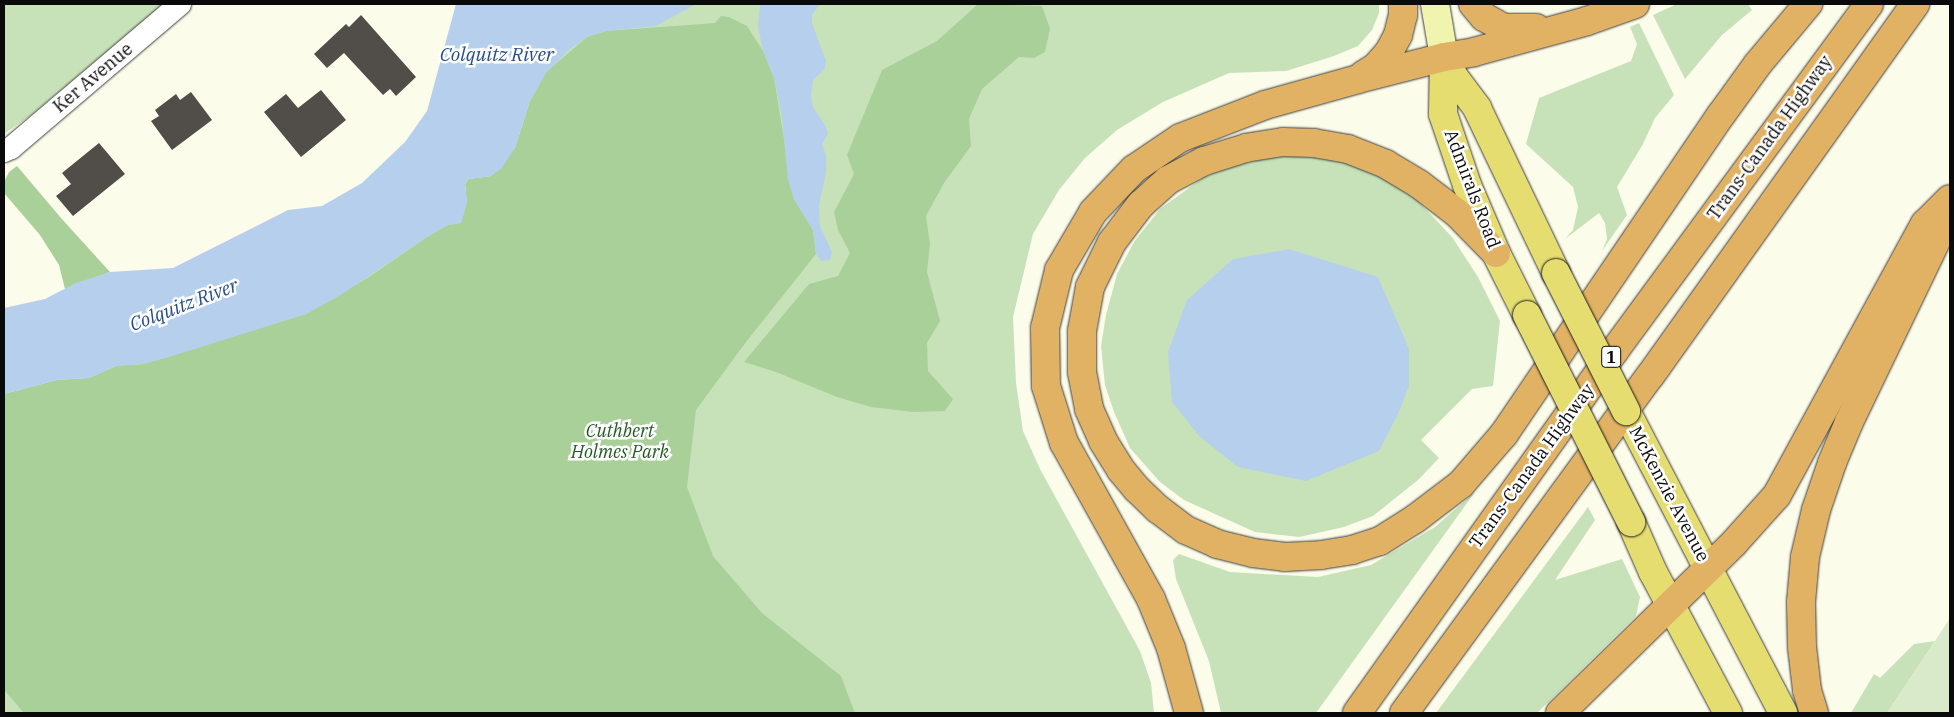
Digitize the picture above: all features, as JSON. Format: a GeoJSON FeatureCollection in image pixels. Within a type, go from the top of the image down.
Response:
{"type":"FeatureCollection","features":[{"type":"Feature","properties":{"kind":"highway"},"geometry":{"type":"LineString","coordinates":[[1358,79],[1376,67],[1389,52],[1398,35],[1404,4]]}},
{"type":"Feature","properties":{"kind":"highway"},"geometry":{"type":"LineString","coordinates":[[1472,4],[1484,17],[1504,28],[1532,29],[1587,22]]}},
{"type":"Feature","properties":{"kind":"highway"},"geometry":{"type":"LineString","coordinates":[[1189,713],[1171,648],[1151,599],[1064,443],[1046,386],[1044,328],[1059,270],[1093,212],[1134,170],[1180,138],[1265,105],[1358,79],[1444,57],[1474,52],[1587,22],[1636,4]]}},
{"type":"Feature","properties":{"kind":"highway"},"geometry":{"type":"LineString","coordinates":[[1496,253],[1458,213],[1419,184],[1386,164],[1348,149],[1314,143],[1283,142],[1246,148],[1204,162],[1168,180],[1141,204],[1112,242],[1090,287],[1082,339],[1082,372],[1089,410],[1121,470],[1137,489],[1158,509],[1186,530],[1217,544],[1253,553],[1285,556],[1321,555],[1352,550],[1380,541],[1416,519],[1461,484],[1504,434],[1721,115],[1757,65],[1808,4]]}},
{"type":"Feature","properties":{"kind":"highway","name":"Trans-Canada Highway"},"geometry":{"type":"LineString","coordinates":[[1357,713],[1610,358],[1869,4]]}},
{"type":"Feature","properties":{"kind":"highway"},"geometry":{"type":"LineString","coordinates":[[1404,713],[1644,384],[1914,4]]}},
{"type":"Feature","properties":{"kind":"highway"},"geometry":{"type":"LineString","coordinates":[[1560,713],[1709,569],[1777,495],[1925,224],[1950,199]]}},
{"type":"Feature","properties":{"kind":"highway"},"geometry":{"type":"LineString","coordinates":[[1814,713],[1807,690],[1802,647],[1801,602],[1805,557],[1816,510],[1832,463],[1849,422],[1950,212]]}},
{"type":"Feature","properties":{"kind":"main road","name":"Admirals Road"},"geometry":{"type":"LineString","coordinates":[[1436,4],[1444,57],[1443,114],[1467,185],[1496,253],[1631,522],[1653,572],[1672,605]]}},
{"type":"Feature","properties":{"kind":"main road","name":"Admirals Road"},"geometry":{"type":"LineString","coordinates":[[1444,57],[1454,77],[1477,108],[1556,273]]}},
{"type":"Feature","properties":{"kind":"main road","name":"McKenzie Avenue"},"geometry":{"type":"LineString","coordinates":[[1556,273],[1661,481],[1709,569],[1783,713]]}},
{"type":"Feature","properties":{"kind":"main road"},"geometry":{"type":"LineString","coordinates":[[1672,605],[1728,713]]}},
{"type":"Feature","properties":{"kind":"street","name":"Ker Avenue"},"geometry":{"type":"LineString","coordinates":[[4,152],[180,4]]}},
{"type":"Feature","properties":{"kind":"green space"},"geometry":{"type":"Polygon","coordinates":[[[4,4],[163,4],[34,113],[4,134],[4,4]]]}},
{"type":"Feature","properties":{"kind":"green space","name":"Cuthbert Holmes Park"},"geometry":{"type":"Polygon","coordinates":[[[616,4],[1379,4],[1379,13],[1372,30],[1358,46],[1334,56],[1286,71],[1229,73],[1163,102],[1117,130],[1085,158],[1059,190],[1033,234],[1013,317],[1016,383],[1023,431],[1040,469],[1140,651],[1151,683],[1154,713],[4,713],[4,394],[57,380],[89,378],[116,366],[465,190],[469,179],[491,176],[515,148],[530,101],[546,72],[616,4]]]}},
{"type":"Feature","properties":{"kind":"green space"},"geometry":{"type":"Polygon","coordinates":[[[978,4],[1042,6],[1050,29],[1045,52],[1034,58],[1019,57],[982,89],[969,119],[971,146],[944,183],[926,216],[930,244],[927,272],[940,321],[927,343],[928,371],[953,399],[945,411],[913,412],[871,407],[837,397],[776,372],[744,362],[809,284],[838,276],[850,253],[838,230],[834,212],[854,174],[847,155],[882,70],[937,41],[978,4]]]}},
{"type":"Feature","properties":{"kind":"green space"},"geometry":{"type":"Polygon","coordinates":[[[1677,4],[1748,4],[1752,10],[1722,35],[1685,79],[1653,15],[1677,4]]]}},
{"type":"Feature","properties":{"kind":"green space","name":"Cuthbert Holmes Park"},"geometry":{"type":"Polygon","coordinates":[[[721,16],[729,17],[747,26],[763,51],[774,78],[794,199],[813,230],[816,254],[746,342],[696,410],[687,487],[713,556],[762,613],[841,676],[855,713],[24,713],[4,690],[4,394],[57,380],[89,378],[116,366],[143,364],[306,314],[369,277],[427,237],[448,225],[461,223],[467,202],[465,184],[469,179],[491,176],[515,148],[530,101],[546,72],[587,37],[606,31],[715,23],[721,16]]]}},
{"type":"Feature","properties":{"kind":"green space"},"geometry":{"type":"Polygon","coordinates":[[[1639,23],[1674,95],[1655,118],[1643,144],[1617,187],[1627,215],[1602,251],[1607,239],[1605,223],[1599,213],[1565,239],[1573,230],[1578,207],[1573,187],[1526,144],[1539,98],[1631,61],[1637,44],[1630,27],[1639,23]]]}},
{"type":"Feature","properties":{"kind":"green space"},"geometry":{"type":"Polygon","coordinates":[[[1291,154],[1328,156],[1373,171],[1418,201],[1452,237],[1478,277],[1500,321],[1493,386],[1472,389],[1421,440],[1439,458],[1418,480],[1373,516],[1344,527],[1299,537],[1255,532],[1184,500],[1160,482],[1130,448],[1114,412],[1105,385],[1101,346],[1106,315],[1117,274],[1134,242],[1160,209],[1204,177],[1252,158],[1291,154]]]}},
{"type":"Feature","properties":{"kind":"green space"},"geometry":{"type":"Polygon","coordinates":[[[17,166],[110,272],[65,289],[59,265],[40,235],[4,193],[4,182],[9,172],[17,166]]]}},
{"type":"Feature","properties":{"kind":"green space"},"geometry":{"type":"Polygon","coordinates":[[[1475,492],[1316,713],[1221,713],[1209,661],[1176,579],[1173,560],[1179,554],[1230,572],[1318,577],[1371,565],[1435,527],[1475,492]]]}},
{"type":"Feature","properties":{"kind":"green space"},"geometry":{"type":"Polygon","coordinates":[[[1588,507],[1595,520],[1555,580],[1622,559],[1640,597],[1636,616],[1537,713],[1436,713],[1588,507]]]}},
{"type":"Feature","properties":{"kind":"green space"},"geometry":{"type":"Polygon","coordinates":[[[1950,618],[1950,713],[1887,713],[1935,641],[1950,618]]]}},
{"type":"Feature","properties":{"kind":"green space"},"geometry":{"type":"Polygon","coordinates":[[[1935,641],[1887,713],[1851,713],[1874,674],[1880,678],[1914,644],[1935,641]]]}},
{"type":"Feature","properties":{"kind":"water","name":"Colquitz River"},"geometry":{"type":"Polygon","coordinates":[[[456,4],[696,4],[656,26],[606,31],[587,37],[569,50],[546,73],[530,101],[515,148],[501,169],[491,176],[469,179],[465,184],[467,202],[461,223],[448,225],[427,237],[339,296],[306,314],[169,357],[143,364],[116,366],[89,378],[57,380],[4,394],[4,308],[45,299],[76,283],[110,272],[173,268],[288,210],[322,206],[362,183],[405,142],[427,111],[456,4]]]}},
{"type":"Feature","properties":{"kind":"water"},"geometry":{"type":"Polygon","coordinates":[[[760,4],[820,4],[812,15],[812,23],[826,61],[824,70],[813,80],[811,96],[813,107],[826,127],[828,134],[822,144],[826,155],[826,172],[819,206],[820,226],[832,252],[830,260],[821,261],[816,254],[813,230],[794,199],[788,180],[782,117],[774,78],[763,51],[758,27],[760,4]]]}},
{"type":"Feature","properties":{"kind":"water"},"geometry":{"type":"Polygon","coordinates":[[[1289,249],[1378,277],[1409,349],[1409,386],[1397,416],[1379,451],[1306,481],[1238,467],[1200,437],[1172,402],[1168,352],[1187,300],[1233,259],[1289,249]]]}},
{"type":"Feature","properties":{"kind":"building"},"geometry":{"type":"Polygon","coordinates":[[[361,15],[416,77],[396,96],[390,89],[383,95],[344,53],[327,68],[314,54],[346,24],[349,27],[361,15]]]}},
{"type":"Feature","properties":{"kind":"building"},"geometry":{"type":"Polygon","coordinates":[[[321,90],[346,120],[301,157],[264,112],[286,94],[298,108],[321,90]]]}},
{"type":"Feature","properties":{"kind":"building"},"geometry":{"type":"Polygon","coordinates":[[[191,92],[212,120],[172,150],[151,121],[159,116],[155,110],[176,94],[180,100],[191,92]]]}},
{"type":"Feature","properties":{"kind":"building"},"geometry":{"type":"Polygon","coordinates":[[[99,143],[125,174],[73,216],[56,196],[71,184],[62,173],[99,143]]]}}]}
